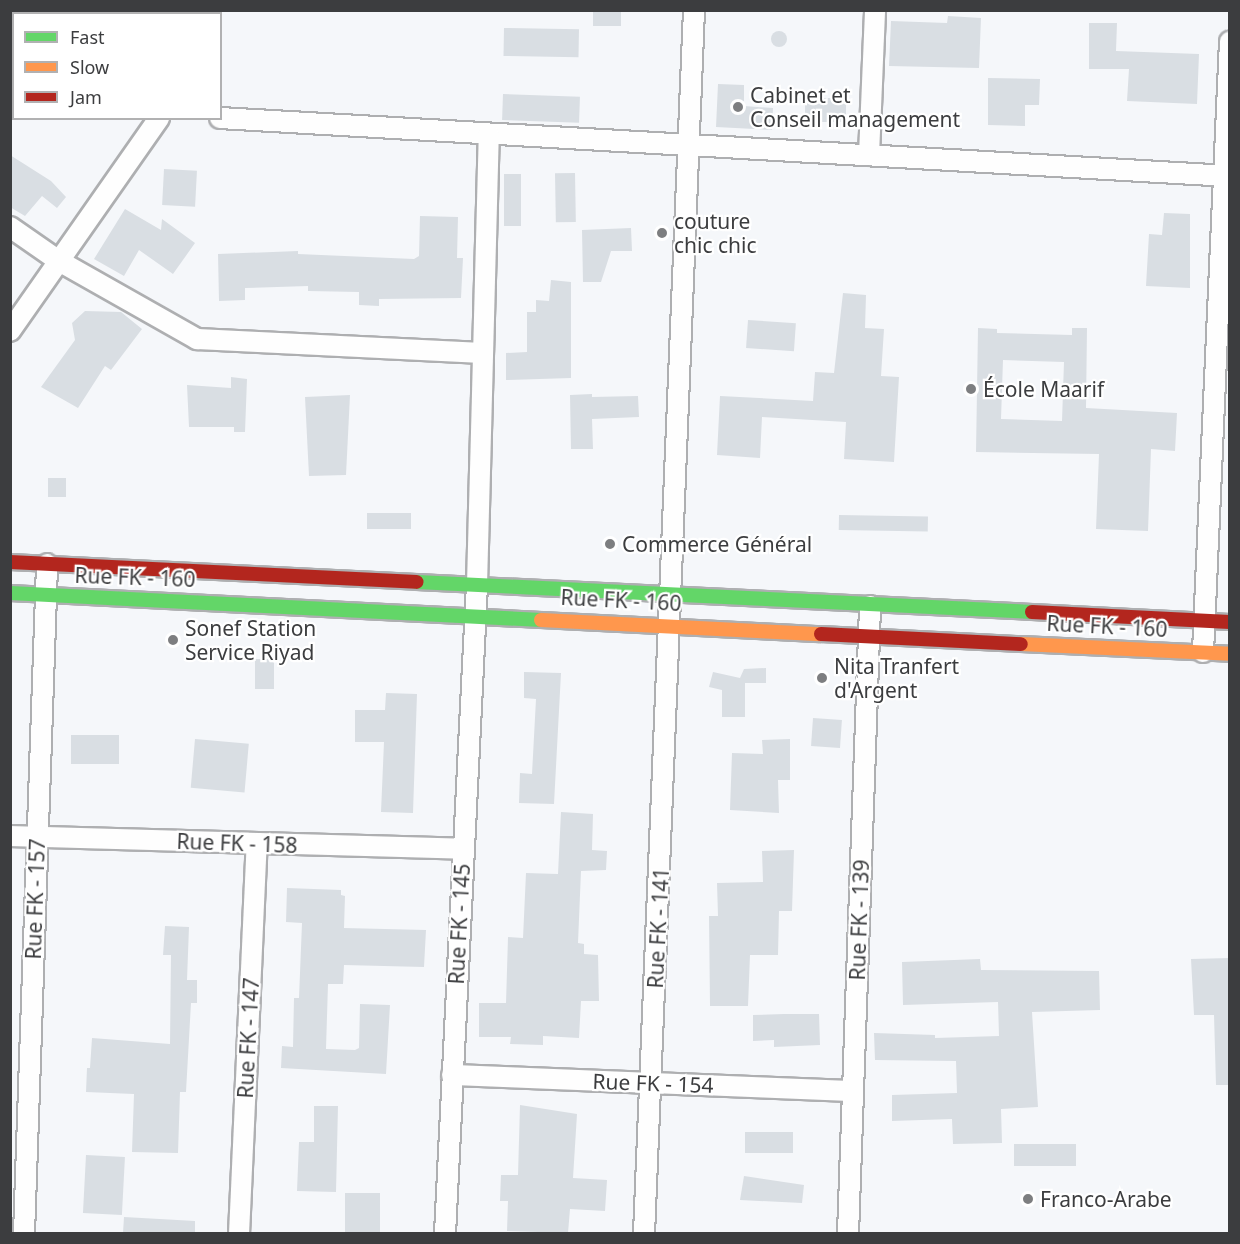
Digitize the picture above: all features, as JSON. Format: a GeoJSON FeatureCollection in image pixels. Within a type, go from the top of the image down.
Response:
{"type":"FeatureCollection","features":[{"type":"Feature","properties":{"kind":"main road","name":"Rue FK - 160"},"geometry":{"type":"LineString","coordinates":[[10,562],[1230,622]]}},
{"type":"Feature","properties":{"kind":"main road","name":"Rue FK - 160"},"geometry":{"type":"LineString","coordinates":[[10,593],[671,623],[1230,654]]}},
{"type":"Feature","properties":{"kind":"street","name":"Rue FK - 141"},"geometry":{"type":"LineString","coordinates":[[644,1233],[671,623],[687,144],[694,10]]}},
{"type":"Feature","properties":{"kind":"street"},"geometry":{"type":"LineString","coordinates":[[869,155],[875,10]]}},
{"type":"Feature","properties":{"kind":"street"},"geometry":{"type":"LineString","coordinates":[[1203,652],[1227,176],[1230,42]]}},
{"type":"Feature","properties":{"kind":"street"},"geometry":{"type":"LineString","coordinates":[[222,118],[1227,176]]}},
{"type":"Feature","properties":{"kind":"street"},"geometry":{"type":"LineString","coordinates":[[10,331],[158,120]]}},
{"type":"Feature","properties":{"kind":"street","name":"Rue FK - 145"},"geometry":{"type":"LineString","coordinates":[[445,1233],[477,585],[489,134]]}},
{"type":"Feature","properties":{"kind":"street"},"geometry":{"type":"LineString","coordinates":[[10,226],[59,261],[197,339],[483,353]]}},
{"type":"Feature","properties":{"kind":"street","name":"Rue FK - 157"},"geometry":{"type":"LineString","coordinates":[[24,1233],[47,564]]}},
{"type":"Feature","properties":{"kind":"street","name":"Rue FK - 139"},"geometry":{"type":"LineString","coordinates":[[848,1233],[870,606]]}},
{"type":"Feature","properties":{"kind":"street","name":"Rue FK - 158"},"geometry":{"type":"LineString","coordinates":[[10,836],[463,849]]}},
{"type":"Feature","properties":{"kind":"street","name":"Rue FK - 147"},"geometry":{"type":"LineString","coordinates":[[239,1233],[257,843]]}},
{"type":"Feature","properties":{"kind":"street","name":"Rue FK - 154"},"geometry":{"type":"LineString","coordinates":[[452,1076],[853,1091]]}},
{"type":"Feature","properties":{"kind":"building"},"geometry":{"type":"Polygon","coordinates":[[[593,10],[621,10],[621,26],[593,26],[593,10]]]}},
{"type":"Feature","properties":{"kind":"building"},"geometry":{"type":"Polygon","coordinates":[[[948,16],[981,18],[979,68],[889,66],[891,21],[947,23],[948,16]]]}},
{"type":"Feature","properties":{"kind":"building"},"geometry":{"type":"Polygon","coordinates":[[[1089,23],[1117,23],[1116,51],[1199,54],[1197,104],[1127,101],[1129,69],[1089,69],[1089,23]]]}},
{"type":"Feature","properties":{"kind":"building"},"geometry":{"type":"Polygon","coordinates":[[[504,28],[579,29],[578,57],[504,56],[504,28]]]}},
{"type":"Feature","properties":{"kind":"building"},"geometry":{"type":"Polygon","coordinates":[[[779,31],[785,33],[787,39],[785,45],[779,47],[773,45],[771,39],[773,33],[779,31]]]}},
{"type":"Feature","properties":{"kind":"building"},"geometry":{"type":"Polygon","coordinates":[[[988,78],[1040,79],[1039,105],[1025,105],[1025,126],[988,125],[988,78]]]}},
{"type":"Feature","properties":{"kind":"building","name":"Cabinet et Conseil management"},"geometry":{"type":"Polygon","coordinates":[[[718,84],[744,85],[744,106],[773,108],[772,130],[716,127],[718,84]]]}},
{"type":"Feature","properties":{"kind":"building"},"geometry":{"type":"Polygon","coordinates":[[[503,94],[580,97],[579,123],[502,120],[503,94]]]}},
{"type":"Feature","properties":{"kind":"building"},"geometry":{"type":"Polygon","coordinates":[[[805,98],[846,98],[846,122],[805,122],[805,98]]]}},
{"type":"Feature","properties":{"kind":"building"},"geometry":{"type":"Polygon","coordinates":[[[10,155],[51,181],[66,197],[57,208],[42,196],[25,216],[10,207],[10,155]]]}},
{"type":"Feature","properties":{"kind":"building"},"geometry":{"type":"Polygon","coordinates":[[[164,169],[197,171],[195,207],[162,205],[164,169]]]}},
{"type":"Feature","properties":{"kind":"building"},"geometry":{"type":"Polygon","coordinates":[[[555,173],[575,173],[576,222],[556,222],[555,173]]]}},
{"type":"Feature","properties":{"kind":"building"},"geometry":{"type":"Polygon","coordinates":[[[504,174],[521,174],[521,226],[504,226],[504,174]]]}},
{"type":"Feature","properties":{"kind":"building"},"geometry":{"type":"Polygon","coordinates":[[[125,209],[161,230],[162,219],[195,243],[173,274],[139,250],[124,276],[94,259],[125,209]]]}},
{"type":"Feature","properties":{"kind":"building"},"geometry":{"type":"Polygon","coordinates":[[[1164,213],[1190,214],[1190,288],[1146,286],[1149,234],[1162,235],[1164,213]]]}},
{"type":"Feature","properties":{"kind":"building"},"geometry":{"type":"Polygon","coordinates":[[[420,216],[458,217],[457,258],[463,258],[461,298],[379,299],[379,306],[359,305],[359,292],[308,291],[308,286],[245,288],[245,300],[219,301],[218,254],[298,251],[298,254],[414,259],[419,256],[420,216]]]}},
{"type":"Feature","properties":{"kind":"building"},"geometry":{"type":"Polygon","coordinates":[[[631,228],[632,251],[611,251],[601,282],[583,282],[582,230],[631,228]]]}},
{"type":"Feature","properties":{"kind":"building"},"geometry":{"type":"Polygon","coordinates":[[[551,280],[571,282],[571,378],[506,380],[506,353],[527,352],[527,312],[536,312],[536,300],[549,301],[551,280]]]}},
{"type":"Feature","properties":{"kind":"building"},"geometry":{"type":"Polygon","coordinates":[[[843,293],[866,295],[865,328],[884,329],[881,376],[899,377],[894,462],[844,459],[846,422],[762,417],[760,458],[717,455],[720,396],[813,401],[815,372],[834,373],[843,293]]]}},
{"type":"Feature","properties":{"kind":"building"},"geometry":{"type":"Polygon","coordinates":[[[85,311],[121,312],[142,329],[111,370],[105,366],[78,408],[41,387],[75,340],[72,323],[85,311]]]}},
{"type":"Feature","properties":{"kind":"building"},"geometry":{"type":"Polygon","coordinates":[[[748,320],[796,323],[794,351],[746,348],[748,320]]]}},
{"type":"Feature","properties":{"kind":"building"},"geometry":{"type":"Polygon","coordinates":[[[978,328],[997,329],[997,333],[1072,335],[1072,328],[1087,328],[1086,408],[1177,413],[1175,451],[1151,449],[1148,531],[1096,529],[1099,454],[976,452],[978,328]],[[1003,360],[1001,419],[1062,421],[1064,362],[1003,360]]]}},
{"type":"Feature","properties":{"kind":"building"},"geometry":{"type":"Polygon","coordinates":[[[231,377],[247,379],[245,432],[234,432],[234,427],[189,427],[187,385],[231,388],[231,377]]]}},
{"type":"Feature","properties":{"kind":"building"},"geometry":{"type":"Polygon","coordinates":[[[592,394],[592,397],[638,396],[639,417],[592,419],[593,449],[571,449],[570,395],[592,394]]]}},
{"type":"Feature","properties":{"kind":"building"},"geometry":{"type":"Polygon","coordinates":[[[350,395],[346,475],[309,476],[305,397],[350,395]]]}},
{"type":"Feature","properties":{"kind":"building"},"geometry":{"type":"Polygon","coordinates":[[[48,478],[66,478],[66,497],[48,497],[48,478]]]}},
{"type":"Feature","properties":{"kind":"building"},"geometry":{"type":"Polygon","coordinates":[[[367,513],[411,513],[411,529],[367,529],[367,513]]]}},
{"type":"Feature","properties":{"kind":"building"},"geometry":{"type":"Polygon","coordinates":[[[839,515],[928,517],[928,532],[839,530],[839,515]]]}},
{"type":"Feature","properties":{"kind":"building"},"geometry":{"type":"Polygon","coordinates":[[[255,659],[274,659],[274,689],[255,689],[255,659]]]}},
{"type":"Feature","properties":{"kind":"building"},"geometry":{"type":"Polygon","coordinates":[[[766,668],[766,683],[745,683],[745,717],[722,717],[722,690],[709,687],[713,672],[740,678],[744,669],[766,668]]]}},
{"type":"Feature","properties":{"kind":"building"},"geometry":{"type":"Polygon","coordinates":[[[524,672],[561,673],[554,804],[519,803],[520,773],[532,774],[536,699],[524,698],[524,672]]]}},
{"type":"Feature","properties":{"kind":"building"},"geometry":{"type":"Polygon","coordinates":[[[386,693],[417,694],[413,813],[381,812],[384,742],[355,742],[355,710],[385,710],[386,693]]]}},
{"type":"Feature","properties":{"kind":"building"},"geometry":{"type":"Polygon","coordinates":[[[813,718],[842,720],[840,748],[811,746],[813,718]]]}},
{"type":"Feature","properties":{"kind":"building"},"geometry":{"type":"Polygon","coordinates":[[[71,735],[119,735],[119,764],[71,764],[71,735]]]}},
{"type":"Feature","properties":{"kind":"building"},"geometry":{"type":"Polygon","coordinates":[[[195,739],[249,744],[245,793],[191,788],[195,739]]]}},
{"type":"Feature","properties":{"kind":"building"},"geometry":{"type":"Polygon","coordinates":[[[790,739],[790,780],[778,780],[779,813],[730,810],[732,753],[763,754],[762,740],[790,739]]]}},
{"type":"Feature","properties":{"kind":"building"},"geometry":{"type":"Polygon","coordinates":[[[561,812],[593,814],[592,850],[607,851],[606,870],[581,871],[578,943],[584,944],[584,954],[598,955],[599,1001],[581,1001],[579,1038],[543,1036],[543,1045],[510,1044],[511,1037],[479,1037],[479,1003],[506,1003],[508,937],[523,938],[526,873],[558,874],[561,812]]]}},
{"type":"Feature","properties":{"kind":"building"},"geometry":{"type":"Polygon","coordinates":[[[794,850],[792,911],[779,911],[778,955],[750,955],[748,1006],[710,1006],[709,916],[718,916],[717,883],[763,882],[762,851],[794,850]]]}},
{"type":"Feature","properties":{"kind":"building"},"geometry":{"type":"Polygon","coordinates":[[[287,888],[341,890],[341,895],[345,896],[344,928],[426,930],[424,967],[344,965],[343,984],[328,984],[326,1049],[355,1050],[359,1048],[360,1004],[390,1005],[386,1074],[281,1068],[282,1046],[293,1047],[294,998],[299,998],[302,923],[286,922],[287,888]]]}},
{"type":"Feature","properties":{"kind":"building"},"geometry":{"type":"Polygon","coordinates":[[[165,926],[189,927],[187,980],[197,980],[197,1003],[191,1003],[186,1092],[180,1092],[178,1153],[132,1152],[134,1094],[86,1092],[87,1068],[90,1068],[92,1038],[170,1044],[171,955],[163,955],[165,926]]]}},
{"type":"Feature","properties":{"kind":"building"},"geometry":{"type":"Polygon","coordinates":[[[1230,958],[1230,1085],[1216,1085],[1214,1015],[1194,1015],[1191,959],[1230,958]]]}},
{"type":"Feature","properties":{"kind":"building"},"geometry":{"type":"Polygon","coordinates":[[[980,959],[981,970],[1099,971],[1100,1010],[1032,1012],[1038,1107],[1001,1109],[1002,1143],[953,1144],[952,1119],[892,1121],[892,1095],[957,1093],[956,1061],[875,1060],[874,1033],[935,1035],[935,1038],[999,1036],[998,1002],[903,1005],[902,962],[980,959]]]}},
{"type":"Feature","properties":{"kind":"building"},"geometry":{"type":"Polygon","coordinates":[[[819,1014],[820,1045],[774,1047],[774,1040],[753,1041],[753,1015],[819,1014]]]}},
{"type":"Feature","properties":{"kind":"building"},"geometry":{"type":"Polygon","coordinates":[[[520,1105],[577,1114],[573,1178],[607,1180],[605,1211],[570,1209],[568,1233],[507,1231],[508,1201],[500,1201],[501,1175],[518,1175],[520,1105]]]}},
{"type":"Feature","properties":{"kind":"building"},"geometry":{"type":"Polygon","coordinates":[[[314,1106],[338,1106],[336,1192],[297,1191],[299,1142],[314,1142],[314,1106]]]}},
{"type":"Feature","properties":{"kind":"building"},"geometry":{"type":"Polygon","coordinates":[[[745,1132],[793,1132],[793,1153],[745,1153],[745,1132]]]}},
{"type":"Feature","properties":{"kind":"building"},"geometry":{"type":"Polygon","coordinates":[[[1014,1144],[1076,1144],[1076,1166],[1014,1166],[1014,1144]]]}},
{"type":"Feature","properties":{"kind":"building"},"geometry":{"type":"Polygon","coordinates":[[[86,1155],[125,1157],[122,1215],[83,1213],[86,1155]]]}},
{"type":"Feature","properties":{"kind":"building"},"geometry":{"type":"Polygon","coordinates":[[[744,1176],[804,1185],[802,1203],[740,1200],[744,1176]]]}},
{"type":"Feature","properties":{"kind":"building"},"geometry":{"type":"Polygon","coordinates":[[[345,1193],[380,1193],[380,1233],[345,1233],[345,1193]]]}},
{"type":"Feature","properties":{"kind":"building"},"geometry":{"type":"Polygon","coordinates":[[[124,1217],[195,1221],[195,1233],[123,1233],[124,1217]]]}},
{"type":"Feature","properties":{"kind":"traffic: fast"},"geometry":{"type":"LineString","coordinates":[[417,582],[1032,612]]}},
{"type":"Feature","properties":{"kind":"traffic: fast"},"geometry":{"type":"LineString","coordinates":[[10,593],[541,620]]}},
{"type":"Feature","properties":{"kind":"traffic: slow"},"geometry":{"type":"LineString","coordinates":[[541,620],[821,634]]}},
{"type":"Feature","properties":{"kind":"traffic: slow"},"geometry":{"type":"LineString","coordinates":[[1021,644],[1230,654]]}},
{"type":"Feature","properties":{"kind":"traffic: jam"},"geometry":{"type":"LineString","coordinates":[[10,562],[417,582]]}},
{"type":"Feature","properties":{"kind":"traffic: jam"},"geometry":{"type":"LineString","coordinates":[[1032,612],[1230,622]]}},
{"type":"Feature","properties":{"kind":"traffic: jam"},"geometry":{"type":"LineString","coordinates":[[821,634],[1021,644]]}},
{"type":"Feature","properties":{"kind":"place","name":"Cabinet et Conseil management"},"geometry":{"type":"Point","coordinates":[738,107]}},
{"type":"Feature","properties":{"kind":"place","name":"couture chic chic"},"geometry":{"type":"Point","coordinates":[662,233]}},
{"type":"Feature","properties":{"kind":"place","name":"École Maarif"},"geometry":{"type":"Point","coordinates":[971,389]}},
{"type":"Feature","properties":{"kind":"place","name":"Commerce Général"},"geometry":{"type":"Point","coordinates":[610,544]}},
{"type":"Feature","properties":{"kind":"place","name":"Sonef Station Service Riyad"},"geometry":{"type":"Point","coordinates":[173,640]}},
{"type":"Feature","properties":{"kind":"place","name":"Nita Tranfert d'Argent"},"geometry":{"type":"Point","coordinates":[822,678]}},
{"type":"Feature","properties":{"kind":"place","name":"Franco-Arabe"},"geometry":{"type":"Point","coordinates":[1028,1199]}}]}
